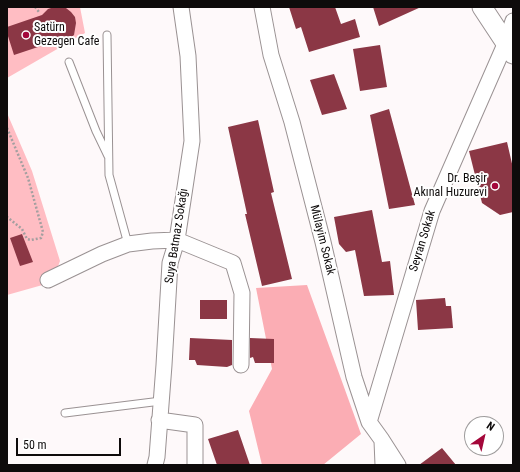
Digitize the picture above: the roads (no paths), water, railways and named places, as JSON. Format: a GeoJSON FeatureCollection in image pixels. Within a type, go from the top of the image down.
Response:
{"type":"FeatureCollection","features":[{"type":"Feature","properties":{"kind":"street","name":"Suya Batmaz Sokağı"},"geometry":{"type":"LineString","coordinates":[[155,465],[157,457],[164,365],[170,263],[177,240],[192,141],[188,56],[181,7]]}},
{"type":"Feature","properties":{"kind":"street","name":"Mülayim Sokak"},"geometry":{"type":"LineString","coordinates":[[262,7],[271,55],[292,122],[323,242],[354,377],[369,422],[398,465]]}},
{"type":"Feature","properties":{"kind":"street"},"geometry":{"type":"LineString","coordinates":[[482,7],[509,48]]}},
{"type":"Feature","properties":{"kind":"street","name":"Seyran Sokak"},"geometry":{"type":"LineString","coordinates":[[369,422],[432,212],[509,48],[513,21]]}},
{"type":"Feature","properties":{"kind":"street"},"geometry":{"type":"LineString","coordinates":[[48,280],[102,254],[128,244],[177,240],[233,263],[242,293],[241,365]]}},
{"type":"Feature","properties":{"kind":"street"},"geometry":{"type":"LineString","coordinates":[[159,420],[196,425],[195,465]]}},
{"type":"Feature","properties":{"kind":"street"},"geometry":{"type":"LineString","coordinates":[[382,440],[383,465]]}},
{"type":"Feature","properties":{"kind":"lane"},"geometry":{"type":"LineString","coordinates":[[107,35],[109,175],[128,244]]}},
{"type":"Feature","properties":{"kind":"lane"},"geometry":{"type":"LineString","coordinates":[[69,62],[96,131],[109,158]]}},
{"type":"Feature","properties":{"kind":"lane"},"geometry":{"type":"LineString","coordinates":[[65,413],[161,401]]}},
{"type":"Feature","properties":{"kind":"place","name":"Satürn Gezegen Cafe"},"geometry":{"type":"Point","coordinates":[26,35]}},
{"type":"Feature","properties":{"kind":"place","name":"Dr. Beşir Akınal Huzurevi"},"geometry":{"type":"Point","coordinates":[495,186]}}]}
